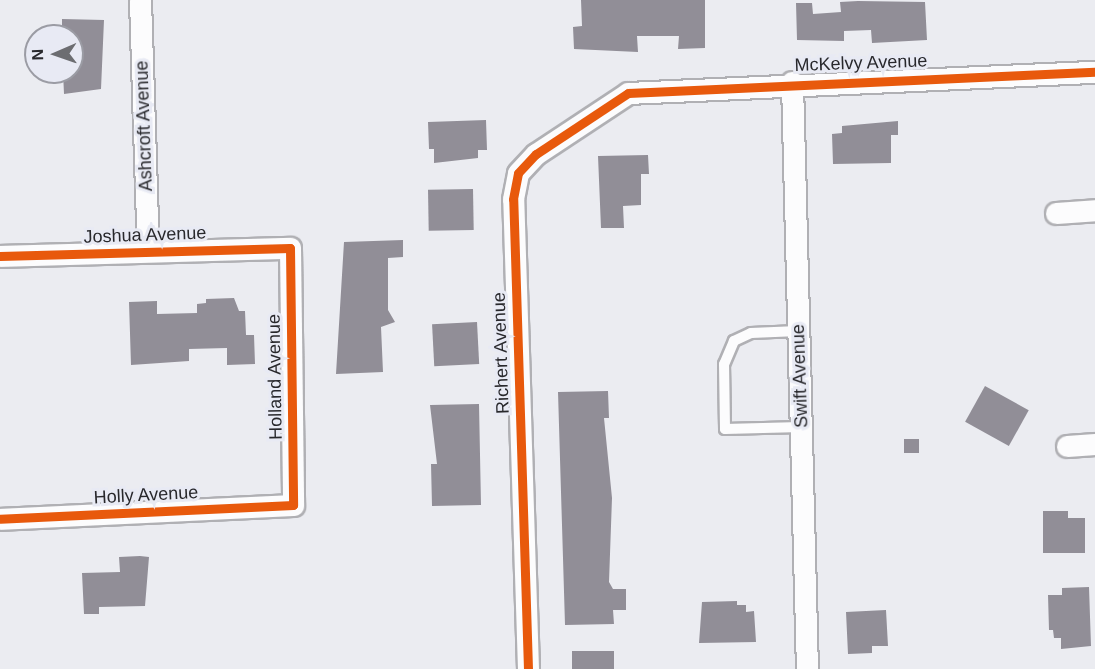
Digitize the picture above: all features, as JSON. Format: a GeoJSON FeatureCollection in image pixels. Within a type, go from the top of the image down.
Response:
{"type":"FeatureCollection","features":[{"type":"Feature","properties":{"kind":"street","name":"Ashcroft Avenue"},"geometry":{"type":"LineString","coordinates":[[140,0],[148,251]]}},
{"type":"Feature","properties":{"kind":"street","name":"McKelvy Avenue"},"geometry":{"type":"LineString","coordinates":[[628,93],[792,82],[1095,72]]}},
{"type":"Feature","properties":{"kind":"street","name":"Swift Avenue"},"geometry":{"type":"LineString","coordinates":[[792,82],[807,669]]}},
{"type":"Feature","properties":{"kind":"street","name":"Richert Avenue"},"geometry":{"type":"LineString","coordinates":[[528,669],[513,199],[518,173],[536,154],[628,93]]}},
{"type":"Feature","properties":{"kind":"street"},"geometry":{"type":"LineString","coordinates":[[1056,213],[1095,210]]}},
{"type":"Feature","properties":{"kind":"street","name":"Joshua Avenue"},"geometry":{"type":"LineString","coordinates":[[0,256],[290,248]]}},
{"type":"Feature","properties":{"kind":"street","name":"Holland Avenue"},"geometry":{"type":"LineString","coordinates":[[290,248],[293,505]]}},
{"type":"Feature","properties":{"kind":"street"},"geometry":{"type":"LineString","coordinates":[[1067,446],[1095,444]]}},
{"type":"Feature","properties":{"kind":"street","name":"Holly Avenue"},"geometry":{"type":"LineString","coordinates":[[0,519],[293,505]]}},
{"type":"Feature","properties":{"kind":"lane"},"geometry":{"type":"LineString","coordinates":[[798,330],[751,333],[734,341],[724,364],[725,429],[801,428]]}},
{"type":"Feature","properties":{"kind":"building"},"geometry":{"type":"Polygon","coordinates":[[[581,0],[705,0],[705,48],[678,49],[679,36],[637,36],[638,52],[574,49],[573,27],[582,26],[581,0]]]}},
{"type":"Feature","properties":{"kind":"building"},"geometry":{"type":"Polygon","coordinates":[[[840,2],[925,2],[927,40],[872,43],[871,30],[844,31],[844,41],[797,40],[796,3],[812,3],[813,14],[841,12],[840,2]]]}},
{"type":"Feature","properties":{"kind":"building"},"geometry":{"type":"Polygon","coordinates":[[[62,19],[104,20],[101,89],[64,94],[64,84],[84,84],[84,24],[62,24],[62,19]]]}},
{"type":"Feature","properties":{"kind":"building"},"geometry":{"type":"Polygon","coordinates":[[[486,120],[487,150],[478,150],[478,158],[434,163],[434,149],[429,149],[428,122],[486,120]]]}},
{"type":"Feature","properties":{"kind":"building"},"geometry":{"type":"Polygon","coordinates":[[[898,121],[898,135],[891,135],[891,163],[833,164],[832,134],[842,133],[842,126],[898,121]]]}},
{"type":"Feature","properties":{"kind":"building"},"geometry":{"type":"Polygon","coordinates":[[[648,155],[649,174],[641,174],[641,205],[623,206],[624,228],[601,228],[598,156],[648,155]]]}},
{"type":"Feature","properties":{"kind":"building"},"geometry":{"type":"Polygon","coordinates":[[[473,189],[474,230],[429,231],[428,190],[473,189]]]}},
{"type":"Feature","properties":{"kind":"building"},"geometry":{"type":"Polygon","coordinates":[[[403,240],[403,257],[388,258],[388,310],[395,322],[381,327],[383,372],[336,374],[344,242],[403,240]]]}},
{"type":"Feature","properties":{"kind":"building"},"geometry":{"type":"Polygon","coordinates":[[[234,298],[239,311],[245,311],[246,335],[254,335],[255,364],[227,365],[227,348],[189,349],[189,361],[131,365],[129,302],[157,301],[157,314],[197,313],[197,304],[206,303],[206,299],[234,298]]]}},
{"type":"Feature","properties":{"kind":"building"},"geometry":{"type":"Polygon","coordinates":[[[477,322],[479,364],[434,366],[432,324],[477,322]]]}},
{"type":"Feature","properties":{"kind":"building"},"geometry":{"type":"Polygon","coordinates":[[[985,386],[1029,410],[1009,446],[965,422],[985,386]]]}},
{"type":"Feature","properties":{"kind":"building"},"geometry":{"type":"Polygon","coordinates":[[[608,391],[609,418],[604,418],[612,498],[609,582],[613,589],[626,589],[626,610],[613,610],[614,624],[565,625],[558,392],[608,391]]]}},
{"type":"Feature","properties":{"kind":"building"},"geometry":{"type":"Polygon","coordinates":[[[479,404],[481,505],[432,506],[431,464],[437,464],[430,405],[479,404]]]}},
{"type":"Feature","properties":{"kind":"building"},"geometry":{"type":"Polygon","coordinates":[[[904,439],[919,439],[919,453],[904,453],[904,439]]]}},
{"type":"Feature","properties":{"kind":"building"},"geometry":{"type":"Polygon","coordinates":[[[1043,511],[1068,511],[1068,518],[1085,518],[1085,553],[1043,553],[1043,511]]]}},
{"type":"Feature","properties":{"kind":"building"},"geometry":{"type":"Polygon","coordinates":[[[119,557],[149,557],[145,606],[99,607],[99,614],[84,614],[82,573],[120,572],[119,557]]]}},
{"type":"Feature","properties":{"kind":"building"},"geometry":{"type":"Polygon","coordinates":[[[1089,587],[1091,646],[1061,649],[1061,638],[1054,638],[1053,630],[1049,630],[1048,595],[1062,595],[1062,588],[1089,587]]]}},
{"type":"Feature","properties":{"kind":"building"},"geometry":{"type":"Polygon","coordinates":[[[737,601],[737,605],[746,605],[746,612],[754,611],[756,642],[699,643],[702,602],[737,601]]]}},
{"type":"Feature","properties":{"kind":"building"},"geometry":{"type":"Polygon","coordinates":[[[886,610],[888,646],[872,646],[872,653],[848,654],[846,612],[886,610]]]}},
{"type":"Feature","properties":{"kind":"building"},"geometry":{"type":"Polygon","coordinates":[[[572,651],[614,651],[614,669],[572,669],[572,651]]]}},
{"type":"Feature","properties":{"kind":"cycle path"},"geometry":{"type":"LineString","coordinates":[[528,669],[513,199],[518,173],[536,154],[628,93],[1095,72]]}},
{"type":"Feature","properties":{"kind":"cycle path"},"geometry":{"type":"LineString","coordinates":[[0,256],[290,248],[293,505],[0,519]]}}]}
